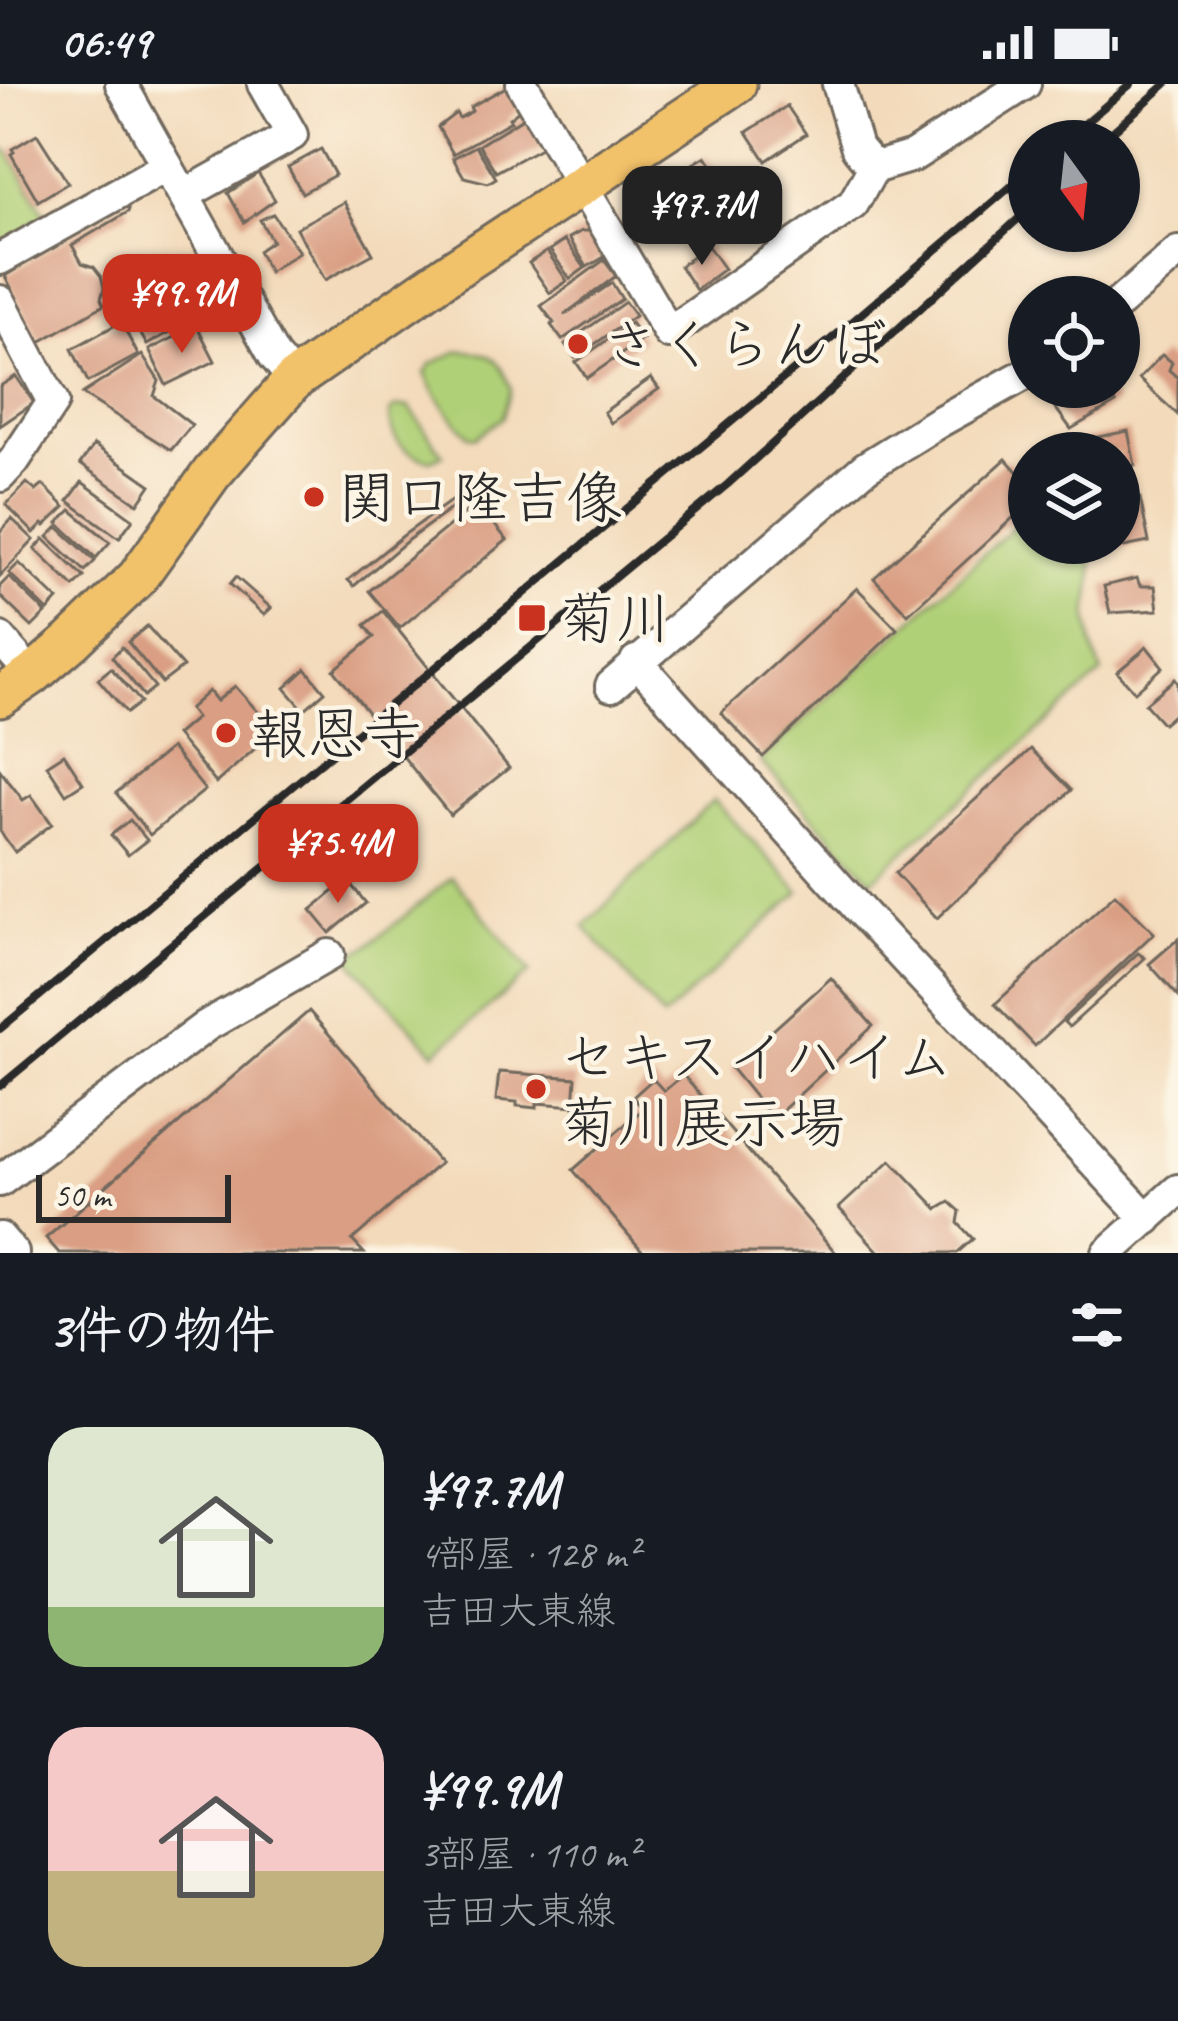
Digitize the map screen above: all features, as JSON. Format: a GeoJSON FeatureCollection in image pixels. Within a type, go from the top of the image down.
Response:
{"type":"FeatureCollection","features":[{"type":"Feature","properties":{"kind":"main road"},"geometry":{"type":"LineString","coordinates":[[16,686],[137,578],[212,473],[294,380],[736,84]]}},
{"type":"Feature","properties":{"kind":"street"},"geometry":{"type":"LineString","coordinates":[[122,84],[274,356],[294,380]]}},
{"type":"Feature","properties":{"kind":"street"},"geometry":{"type":"LineString","coordinates":[[184,195],[292,135],[263,84]]}},
{"type":"Feature","properties":{"kind":"street"},"geometry":{"type":"LineString","coordinates":[[522,84],[669,333],[853,204],[875,165]]}},
{"type":"Feature","properties":{"kind":"street"},"geometry":{"type":"LineString","coordinates":[[838,84],[857,148],[875,165],[913,156],[1025,84]]}},
{"type":"Feature","properties":{"kind":"street"},"geometry":{"type":"LineString","coordinates":[[0,259],[167,166]]}},
{"type":"Feature","properties":{"kind":"street"},"geometry":{"type":"LineString","coordinates":[[1140,285],[1178,252]]}},
{"type":"Feature","properties":{"kind":"street"},"geometry":{"type":"LineString","coordinates":[[0,301],[53,402],[0,476]]}},
{"type":"Feature","properties":{"kind":"street"},"geometry":{"type":"LineString","coordinates":[[610,686],[866,467],[1008,384]]}},
{"type":"Feature","properties":{"kind":"street"},"geometry":{"type":"LineString","coordinates":[[0,638],[16,686]]}},
{"type":"Feature","properties":{"kind":"street"},"geometry":{"type":"LineString","coordinates":[[636,661],[1147,1219]]}},
{"type":"Feature","properties":{"kind":"street"},"geometry":{"type":"LineString","coordinates":[[0,1181],[206,1026],[329,955]]}},
{"type":"Feature","properties":{"kind":"street"},"geometry":{"type":"LineString","coordinates":[[1108,1253],[1178,1190]]}},
{"type":"Feature","properties":{"kind":"street"},"geometry":{"type":"LineString","coordinates":[[0,1238],[13,1253]]}},
{"type":"Feature","properties":{"kind":"green space"},"geometry":{"type":"Polygon","coordinates":[[[7,150],[47,218],[0,245],[0,154],[7,150]]]}},
{"type":"Feature","properties":{"kind":"green space"},"geometry":{"type":"Polygon","coordinates":[[[459,351],[494,359],[511,390],[502,418],[476,437],[469,436],[450,415],[425,373],[431,364],[459,351]]]}},
{"type":"Feature","properties":{"kind":"green space"},"geometry":{"type":"Polygon","coordinates":[[[409,407],[443,455],[430,460],[400,444],[390,422],[390,412],[409,407]]]}},
{"type":"Feature","properties":{"kind":"green space"},"geometry":{"type":"Polygon","coordinates":[[[1008,531],[1008,564],[1092,564],[1088,616],[1102,673],[872,880],[760,761],[1008,531]]]}},
{"type":"Feature","properties":{"kind":"green space"},"geometry":{"type":"Polygon","coordinates":[[[714,800],[800,892],[663,1018],[584,926],[714,800]]]}},
{"type":"Feature","properties":{"kind":"green space"},"geometry":{"type":"Polygon","coordinates":[[[452,877],[530,972],[435,1053],[349,956],[368,946],[452,877]]]}},
{"type":"Feature","properties":{"kind":"building"},"geometry":{"type":"Polygon","coordinates":[[[506,87],[519,110],[511,121],[453,154],[438,127],[506,87]]]}},
{"type":"Feature","properties":{"kind":"building"},"geometry":{"type":"Polygon","coordinates":[[[787,106],[806,134],[766,161],[747,132],[787,106]]]}},
{"type":"Feature","properties":{"kind":"building"},"geometry":{"type":"Polygon","coordinates":[[[526,116],[542,147],[496,172],[479,145],[526,116]]]}},
{"type":"Feature","properties":{"kind":"building"},"geometry":{"type":"Polygon","coordinates":[[[37,134],[68,183],[38,201],[11,154],[37,134]]]}},
{"type":"Feature","properties":{"kind":"building"},"geometry":{"type":"Polygon","coordinates":[[[476,146],[496,178],[488,183],[464,177],[453,158],[476,146]]]}},
{"type":"Feature","properties":{"kind":"building"},"geometry":{"type":"Polygon","coordinates":[[[321,149],[335,175],[302,193],[288,167],[321,149]]]}},
{"type":"Feature","properties":{"kind":"building"},"geometry":{"type":"Polygon","coordinates":[[[706,156],[725,185],[699,202],[680,172],[706,156]]]}},
{"type":"Feature","properties":{"kind":"building"},"geometry":{"type":"Polygon","coordinates":[[[258,173],[275,200],[244,222],[228,193],[258,173]]]}},
{"type":"Feature","properties":{"kind":"building"},"geometry":{"type":"Polygon","coordinates":[[[344,202],[373,254],[325,280],[296,228],[344,202]]]}},
{"type":"Feature","properties":{"kind":"building"},"geometry":{"type":"Polygon","coordinates":[[[123,204],[128,212],[72,245],[82,263],[101,276],[104,305],[40,342],[5,276],[123,204]]]}},
{"type":"Feature","properties":{"kind":"building"},"geometry":{"type":"Polygon","coordinates":[[[273,214],[299,252],[269,272],[258,251],[272,241],[260,220],[273,214]]]}},
{"type":"Feature","properties":{"kind":"building"},"geometry":{"type":"Polygon","coordinates":[[[591,231],[606,256],[587,267],[569,238],[591,231]]]}},
{"type":"Feature","properties":{"kind":"building"},"geometry":{"type":"Polygon","coordinates":[[[565,240],[585,268],[570,279],[550,250],[565,240]]]}},
{"type":"Feature","properties":{"kind":"building"},"geometry":{"type":"Polygon","coordinates":[[[707,245],[724,269],[696,290],[680,266],[707,245]]]}},
{"type":"Feature","properties":{"kind":"building"},"geometry":{"type":"Polygon","coordinates":[[[547,251],[567,281],[550,293],[529,263],[547,251]]]}},
{"type":"Feature","properties":{"kind":"building"},"geometry":{"type":"Polygon","coordinates":[[[604,260],[616,276],[564,315],[612,283],[622,299],[562,340],[541,306],[604,260]]]}},
{"type":"Feature","properties":{"kind":"building"},"geometry":{"type":"Polygon","coordinates":[[[164,278],[189,321],[147,345],[125,306],[164,278]]]}},
{"type":"Feature","properties":{"kind":"building"},"geometry":{"type":"Polygon","coordinates":[[[625,302],[635,316],[575,358],[565,344],[625,302]]]}},
{"type":"Feature","properties":{"kind":"building"},"geometry":{"type":"Polygon","coordinates":[[[121,322],[138,355],[88,382],[72,349],[121,322]]]}},
{"type":"Feature","properties":{"kind":"building"},"geometry":{"type":"Polygon","coordinates":[[[631,323],[643,339],[587,378],[576,362],[631,323]]]}},
{"type":"Feature","properties":{"kind":"building"},"geometry":{"type":"Polygon","coordinates":[[[197,326],[215,361],[166,385],[149,350],[197,326]]]}},
{"type":"Feature","properties":{"kind":"building"},"geometry":{"type":"Polygon","coordinates":[[[142,355],[159,381],[154,396],[192,425],[171,450],[82,394],[142,355]]]}},
{"type":"Feature","properties":{"kind":"building"},"geometry":{"type":"Polygon","coordinates":[[[1162,355],[1172,362],[1169,370],[1178,378],[1178,415],[1140,380],[1162,355]]]}},
{"type":"Feature","properties":{"kind":"building"},"geometry":{"type":"Polygon","coordinates":[[[16,376],[34,403],[0,426],[0,386],[16,376]]]}},
{"type":"Feature","properties":{"kind":"building"},"geometry":{"type":"Polygon","coordinates":[[[651,378],[659,389],[611,423],[604,412],[651,378]]]}},
{"type":"Feature","properties":{"kind":"building"},"geometry":{"type":"Polygon","coordinates":[[[1055,408],[1107,408],[1071,429],[1055,408]]]}},
{"type":"Feature","properties":{"kind":"building"},"geometry":{"type":"Polygon","coordinates":[[[94,445],[151,485],[138,504],[80,464],[94,445]]]}},
{"type":"Feature","properties":{"kind":"building"},"geometry":{"type":"Polygon","coordinates":[[[1006,459],[1008,522],[908,614],[874,578],[1006,459]]]}},
{"type":"Feature","properties":{"kind":"building"},"geometry":{"type":"Polygon","coordinates":[[[82,482],[133,519],[119,538],[68,501],[82,482]]]}},
{"type":"Feature","properties":{"kind":"building"},"geometry":{"type":"Polygon","coordinates":[[[27,483],[36,491],[43,485],[65,507],[34,533],[6,505],[27,483]]]}},
{"type":"Feature","properties":{"kind":"building"},"geometry":{"type":"Polygon","coordinates":[[[470,487],[474,492],[354,586],[348,580],[404,535],[470,487]]]}},
{"type":"Feature","properties":{"kind":"building"},"geometry":{"type":"Polygon","coordinates":[[[1140,498],[1149,542],[1140,544],[1140,498]]]}},
{"type":"Feature","properties":{"kind":"building"},"geometry":{"type":"Polygon","coordinates":[[[477,503],[507,540],[400,628],[369,591],[477,503]]]}},
{"type":"Feature","properties":{"kind":"building"},"geometry":{"type":"Polygon","coordinates":[[[71,510],[110,542],[96,558],[58,523],[71,510]]]}},
{"type":"Feature","properties":{"kind":"building"},"geometry":{"type":"Polygon","coordinates":[[[12,519],[34,540],[0,576],[0,532],[12,519]]]}},
{"type":"Feature","properties":{"kind":"building"},"geometry":{"type":"Polygon","coordinates":[[[58,527],[95,561],[85,571],[48,537],[58,527]]]}},
{"type":"Feature","properties":{"kind":"building"},"geometry":{"type":"Polygon","coordinates":[[[44,539],[84,577],[74,587],[35,549],[44,539]]]}},
{"type":"Feature","properties":{"kind":"building"},"geometry":{"type":"Polygon","coordinates":[[[19,563],[58,600],[48,611],[9,573],[19,563]]]}},
{"type":"Feature","properties":{"kind":"building"},"geometry":{"type":"Polygon","coordinates":[[[9,577],[46,613],[32,627],[0,596],[0,586],[9,577]]]}},
{"type":"Feature","properties":{"kind":"building"},"geometry":{"type":"Polygon","coordinates":[[[236,577],[271,608],[264,615],[230,584],[236,577]]]}},
{"type":"Feature","properties":{"kind":"building"},"geometry":{"type":"Polygon","coordinates":[[[1137,578],[1140,586],[1155,586],[1158,610],[1110,613],[1104,586],[1137,578]]]}},
{"type":"Feature","properties":{"kind":"building"},"geometry":{"type":"Polygon","coordinates":[[[857,588],[897,629],[763,757],[721,713],[857,588]]]}},
{"type":"Feature","properties":{"kind":"building"},"geometry":{"type":"Polygon","coordinates":[[[383,611],[509,768],[450,815],[334,670],[374,637],[365,625],[383,611]]]}},
{"type":"Feature","properties":{"kind":"building"},"geometry":{"type":"Polygon","coordinates":[[[147,626],[183,667],[162,683],[128,642],[147,626]]]}},
{"type":"Feature","properties":{"kind":"building"},"geometry":{"type":"Polygon","coordinates":[[[122,647],[155,687],[144,696],[112,657],[122,647]]]}},
{"type":"Feature","properties":{"kind":"building"},"geometry":{"type":"Polygon","coordinates":[[[1147,647],[1163,667],[1135,692],[1117,672],[1147,647]]]}},
{"type":"Feature","properties":{"kind":"building"},"geometry":{"type":"Polygon","coordinates":[[[111,668],[141,702],[127,713],[98,679],[111,668]]]}},
{"type":"Feature","properties":{"kind":"building"},"geometry":{"type":"Polygon","coordinates":[[[306,669],[325,692],[304,710],[285,688],[306,669]]]}},
{"type":"Feature","properties":{"kind":"building"},"geometry":{"type":"Polygon","coordinates":[[[1175,679],[1178,711],[1163,724],[1145,704],[1175,679]]]}},
{"type":"Feature","properties":{"kind":"building","name":"報恩寺"},"geometry":{"type":"Polygon","coordinates":[[[235,686],[275,731],[216,783],[176,735],[196,718],[189,709],[209,691],[217,701],[235,686]]]}},
{"type":"Feature","properties":{"kind":"building"},"geometry":{"type":"Polygon","coordinates":[[[171,748],[205,790],[150,835],[116,793],[171,748]]]}},
{"type":"Feature","properties":{"kind":"building"},"geometry":{"type":"Polygon","coordinates":[[[1031,749],[1071,790],[937,918],[895,873],[1031,749]]]}},
{"type":"Feature","properties":{"kind":"building"},"geometry":{"type":"Polygon","coordinates":[[[64,754],[83,783],[66,794],[47,765],[64,754]]]}},
{"type":"Feature","properties":{"kind":"building"},"geometry":{"type":"Polygon","coordinates":[[[0,770],[23,800],[31,795],[52,824],[15,852],[0,831],[0,770]]]}},
{"type":"Feature","properties":{"kind":"building"},"geometry":{"type":"Polygon","coordinates":[[[130,820],[147,840],[128,855],[111,835],[130,820]]]}},
{"type":"Feature","properties":{"kind":"building"},"geometry":{"type":"Polygon","coordinates":[[[347,880],[366,903],[330,933],[311,910],[347,880]]]}},
{"type":"Feature","properties":{"kind":"building"},"geometry":{"type":"Polygon","coordinates":[[[1115,894],[1154,933],[1035,1046],[995,1004],[1115,894]]]}},
{"type":"Feature","properties":{"kind":"building"},"geometry":{"type":"Polygon","coordinates":[[[1178,939],[1178,996],[1149,964],[1178,939]]]}},
{"type":"Feature","properties":{"kind":"building"},"geometry":{"type":"Polygon","coordinates":[[[1138,953],[1145,958],[1069,1027],[1064,1022],[1138,953]]]}},
{"type":"Feature","properties":{"kind":"building"},"geometry":{"type":"Polygon","coordinates":[[[831,978],[873,1026],[773,1119],[731,1068],[831,978]]]}},
{"type":"Feature","properties":{"kind":"building"},"geometry":{"type":"Polygon","coordinates":[[[309,1011],[440,1163],[352,1240],[364,1253],[59,1253],[46,1238],[309,1011]]]}},
{"type":"Feature","properties":{"kind":"building","name":"セキスイハイム 菊川展示場"},"geometry":{"type":"Polygon","coordinates":[[[499,1072],[576,1078],[574,1106],[537,1103],[537,1108],[496,1100],[499,1072]]]}},
{"type":"Feature","properties":{"kind":"building"},"geometry":{"type":"Polygon","coordinates":[[[683,1075],[836,1253],[644,1253],[573,1170],[643,1109],[633,1097],[653,1079],[664,1091],[683,1075]]]}},
{"type":"Feature","properties":{"kind":"building"},"geometry":{"type":"Polygon","coordinates":[[[891,1160],[938,1209],[950,1202],[960,1211],[958,1223],[973,1239],[957,1253],[880,1253],[839,1208],[891,1160]]]}},
{"type":"Feature","properties":{"kind":"railway"},"geometry":{"type":"LineString","coordinates":[[1089,120],[1131,84]]}},
{"type":"Feature","properties":{"kind":"railway"},"geometry":{"type":"LineString","coordinates":[[1126,120],[1166,84]]}},
{"type":"Feature","properties":{"kind":"railway"},"geometry":{"type":"LineString","coordinates":[[0,1029],[1008,189]]}},
{"type":"Feature","properties":{"kind":"railway"},"geometry":{"type":"LineString","coordinates":[[0,1086],[728,484],[1008,228]]}},
{"type":"Feature","properties":{"kind":"place","name":"さくらんぼ"},"geometry":{"type":"Point","coordinates":[578,344]}},
{"type":"Feature","properties":{"kind":"place","name":"関口隆吉像"},"geometry":{"type":"Point","coordinates":[314,497]}},
{"type":"Feature","properties":{"kind":"place","name":"菊川"},"geometry":{"type":"Point","coordinates":[532,618]}},
{"type":"Feature","properties":{"kind":"place","name":"報恩寺"},"geometry":{"type":"Point","coordinates":[226,733]}},
{"type":"Feature","properties":{"kind":"place","name":"セキスイハイム 菊川展示場"},"geometry":{"type":"Point","coordinates":[536,1089]}}]}
